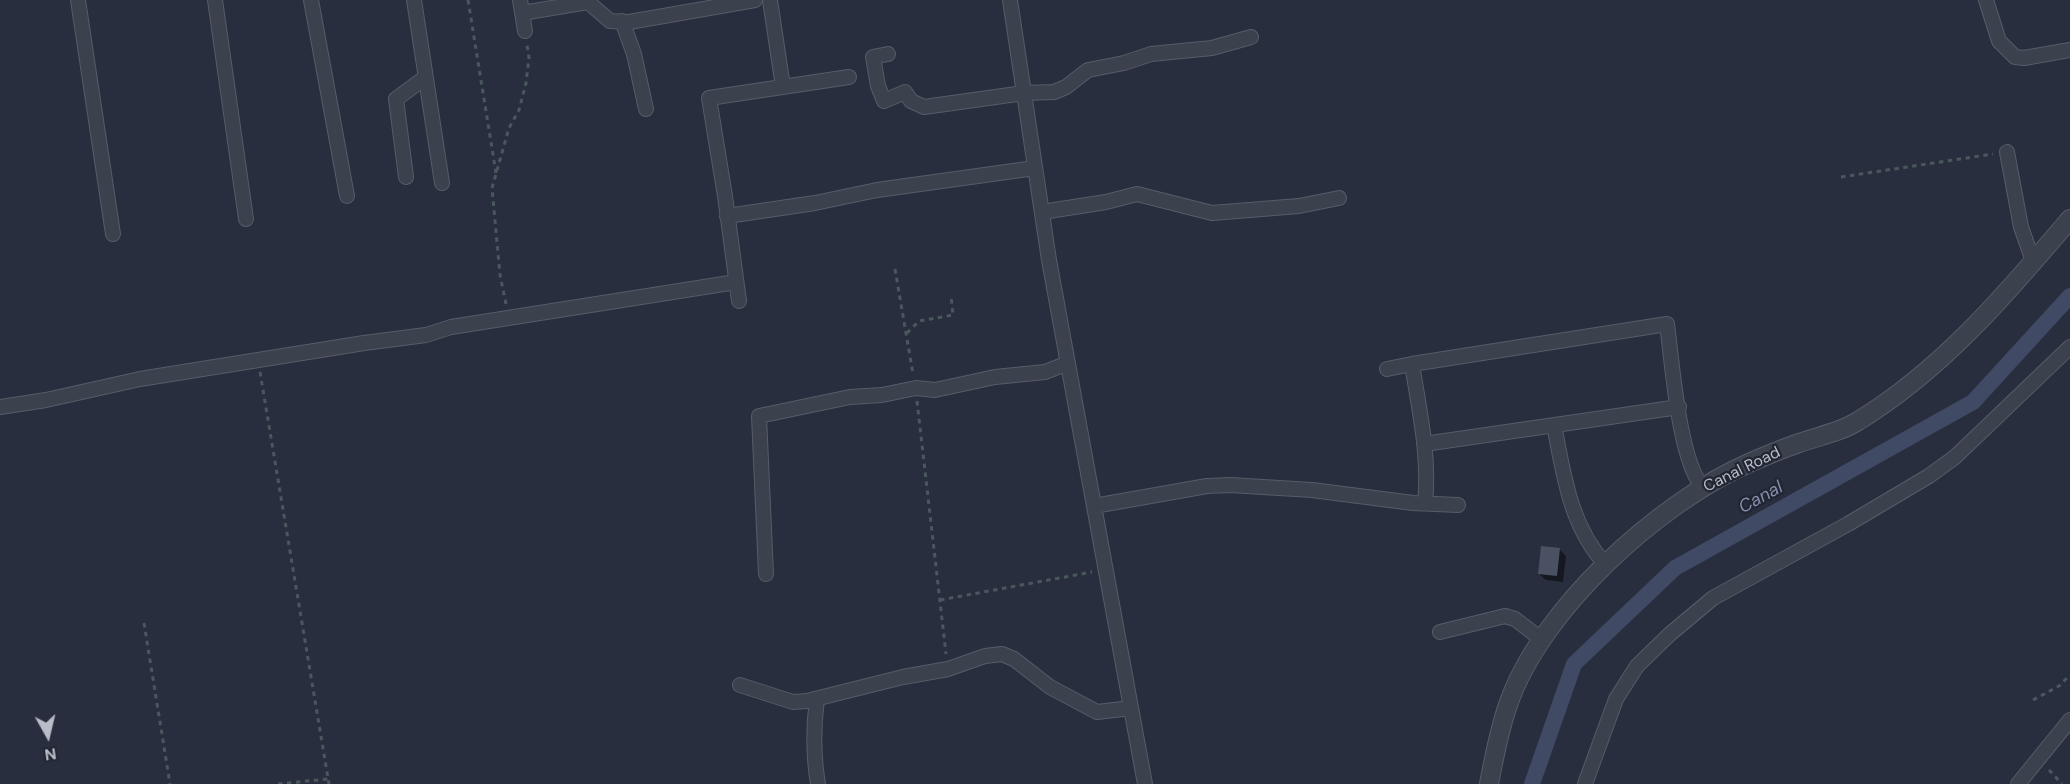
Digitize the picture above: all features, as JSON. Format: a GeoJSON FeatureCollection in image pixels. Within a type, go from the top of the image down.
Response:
{"type":"FeatureCollection","features":[{"type":"Feature","properties":{"kind":"street"},"geometry":{"type":"LineString","coordinates":[[78,0],[113,234]]}},
{"type":"Feature","properties":{"kind":"street"},"geometry":{"type":"LineString","coordinates":[[215,0],[246,219]]}},
{"type":"Feature","properties":{"kind":"street"},"geometry":{"type":"LineString","coordinates":[[311,0],[347,196]]}},
{"type":"Feature","properties":{"kind":"street"},"geometry":{"type":"LineString","coordinates":[[414,0],[442,183]]}},
{"type":"Feature","properties":{"kind":"street"},"geometry":{"type":"LineString","coordinates":[[525,31],[521,6],[588,2],[610,21],[622,21],[755,0]]}},
{"type":"Feature","properties":{"kind":"street"},"geometry":{"type":"LineString","coordinates":[[770,0],[783,87]]}},
{"type":"Feature","properties":{"kind":"street"},"geometry":{"type":"LineString","coordinates":[[1010,0],[1042,212],[1144,784]]}},
{"type":"Feature","properties":{"kind":"street"},"geometry":{"type":"LineString","coordinates":[[1986,0],[1999,41],[2015,57],[2024,58],[2070,50]]}},
{"type":"Feature","properties":{"kind":"street"},"geometry":{"type":"LineString","coordinates":[[622,21],[634,54],[646,109]]}},
{"type":"Feature","properties":{"kind":"street"},"geometry":{"type":"LineString","coordinates":[[888,54],[873,57],[878,86],[884,101],[905,92],[911,100],[924,107],[1024,93],[1054,92],[1066,87],[1088,70],[1167,52],[1212,48],[1251,37]]}},
{"type":"Feature","properties":{"kind":"street"},"geometry":{"type":"LineString","coordinates":[[406,177],[396,99],[426,77]]}},
{"type":"Feature","properties":{"kind":"street"},"geometry":{"type":"LineString","coordinates":[[739,301],[709,98],[849,77]]}},
{"type":"Feature","properties":{"kind":"street"},"geometry":{"type":"LineString","coordinates":[[2007,152],[2021,227],[2033,261]]}},
{"type":"Feature","properties":{"kind":"street"},"geometry":{"type":"LineString","coordinates":[[728,216],[815,203],[877,190],[1035,168]]}},
{"type":"Feature","properties":{"kind":"street"},"geometry":{"type":"LineString","coordinates":[[1042,212],[1106,202],[1137,194],[1212,213],[1299,206],[1339,198]]}},
{"type":"Feature","properties":{"kind":"street","name":"Canal Road"},"geometry":{"type":"LineString","coordinates":[[1489,784],[1508,704],[1524,669],[1541,639],[1576,594],[1624,548],[1703,487],[1748,463],[1856,423],[1902,393],[1952,350],[2070,219]]}},
{"type":"Feature","properties":{"kind":"street"},"geometry":{"type":"LineString","coordinates":[[0,407],[46,400],[140,379],[426,335],[451,327],[736,282]]}},
{"type":"Feature","properties":{"kind":"street"},"geometry":{"type":"LineString","coordinates":[[1388,369],[1667,324],[1687,455],[1696,479],[1703,487]]}},
{"type":"Feature","properties":{"kind":"street"},"geometry":{"type":"LineString","coordinates":[[1585,784],[1616,699],[1637,666],[1670,634],[1713,598],[1848,524],[1929,476],[1955,457],[2070,347]]}},
{"type":"Feature","properties":{"kind":"street"},"geometry":{"type":"LineString","coordinates":[[766,574],[759,416],[843,398],[882,395],[916,388],[935,390],[995,377],[1045,372],[1068,363]]}},
{"type":"Feature","properties":{"kind":"street"},"geometry":{"type":"LineString","coordinates":[[1412,364],[1424,444],[1427,484],[1425,503]]}},
{"type":"Feature","properties":{"kind":"street"},"geometry":{"type":"LineString","coordinates":[[1424,444],[1679,407]]}},
{"type":"Feature","properties":{"kind":"street"},"geometry":{"type":"LineString","coordinates":[[1554,425],[1574,514],[1592,550],[1606,565]]}},
{"type":"Feature","properties":{"kind":"street"},"geometry":{"type":"LineString","coordinates":[[1094,506],[1207,486],[1230,485],[1312,490],[1458,506]]}},
{"type":"Feature","properties":{"kind":"street"},"geometry":{"type":"LineString","coordinates":[[1440,632],[1505,616],[1515,619],[1541,639]]}},
{"type":"Feature","properties":{"kind":"street"},"geometry":{"type":"LineString","coordinates":[[740,685],[793,702],[817,699],[903,677],[948,669],[985,656],[1002,654],[1014,659],[1050,687],[1097,712],[1131,708]]}},
{"type":"Feature","properties":{"kind":"street"},"geometry":{"type":"LineString","coordinates":[[817,699],[813,744],[818,784]]}},
{"type":"Feature","properties":{"kind":"street"},"geometry":{"type":"LineString","coordinates":[[2018,784],[2070,720]]}},
{"type":"Feature","properties":{"kind":"path"},"geometry":{"type":"LineString","coordinates":[[468,0],[496,177]]}},
{"type":"Feature","properties":{"kind":"path"},"geometry":{"type":"LineString","coordinates":[[510,318],[500,275],[492,188],[509,128],[519,110],[526,83],[529,58],[525,31]]}},
{"type":"Feature","properties":{"kind":"path"},"geometry":{"type":"LineString","coordinates":[[1841,177],[2007,152]]}},
{"type":"Feature","properties":{"kind":"path"},"geometry":{"type":"LineString","coordinates":[[895,269],[916,388],[948,669]]}},
{"type":"Feature","properties":{"kind":"path"},"geometry":{"type":"LineString","coordinates":[[907,333],[919,321],[953,315],[951,296]]}},
{"type":"Feature","properties":{"kind":"path"},"geometry":{"type":"LineString","coordinates":[[258,362],[329,784]]}},
{"type":"Feature","properties":{"kind":"path"},"geometry":{"type":"LineString","coordinates":[[940,600],[1105,570]]}},
{"type":"Feature","properties":{"kind":"path"},"geometry":{"type":"LineString","coordinates":[[144,623],[170,784]]}},
{"type":"Feature","properties":{"kind":"path"},"geometry":{"type":"LineString","coordinates":[[2033,700],[2059,686],[2070,675]]}},
{"type":"Feature","properties":{"kind":"path"},"geometry":{"type":"LineString","coordinates":[[2039,758],[2062,784]]}},
{"type":"Feature","properties":{"kind":"path"},"geometry":{"type":"LineString","coordinates":[[278,784],[328,779]]}},
{"type":"Feature","properties":{"kind":"building"},"geometry":{"type":"Polygon","coordinates":[[[1541,546],[1560,548],[1557,576],[1538,574],[1541,546]]]}},
{"type":"Feature","properties":{"kind":"waterway","name":"Canal"},"geometry":{"type":"LineString","coordinates":[[1532,784],[1574,664],[1675,568],[1973,402],[2070,296]]}}]}
